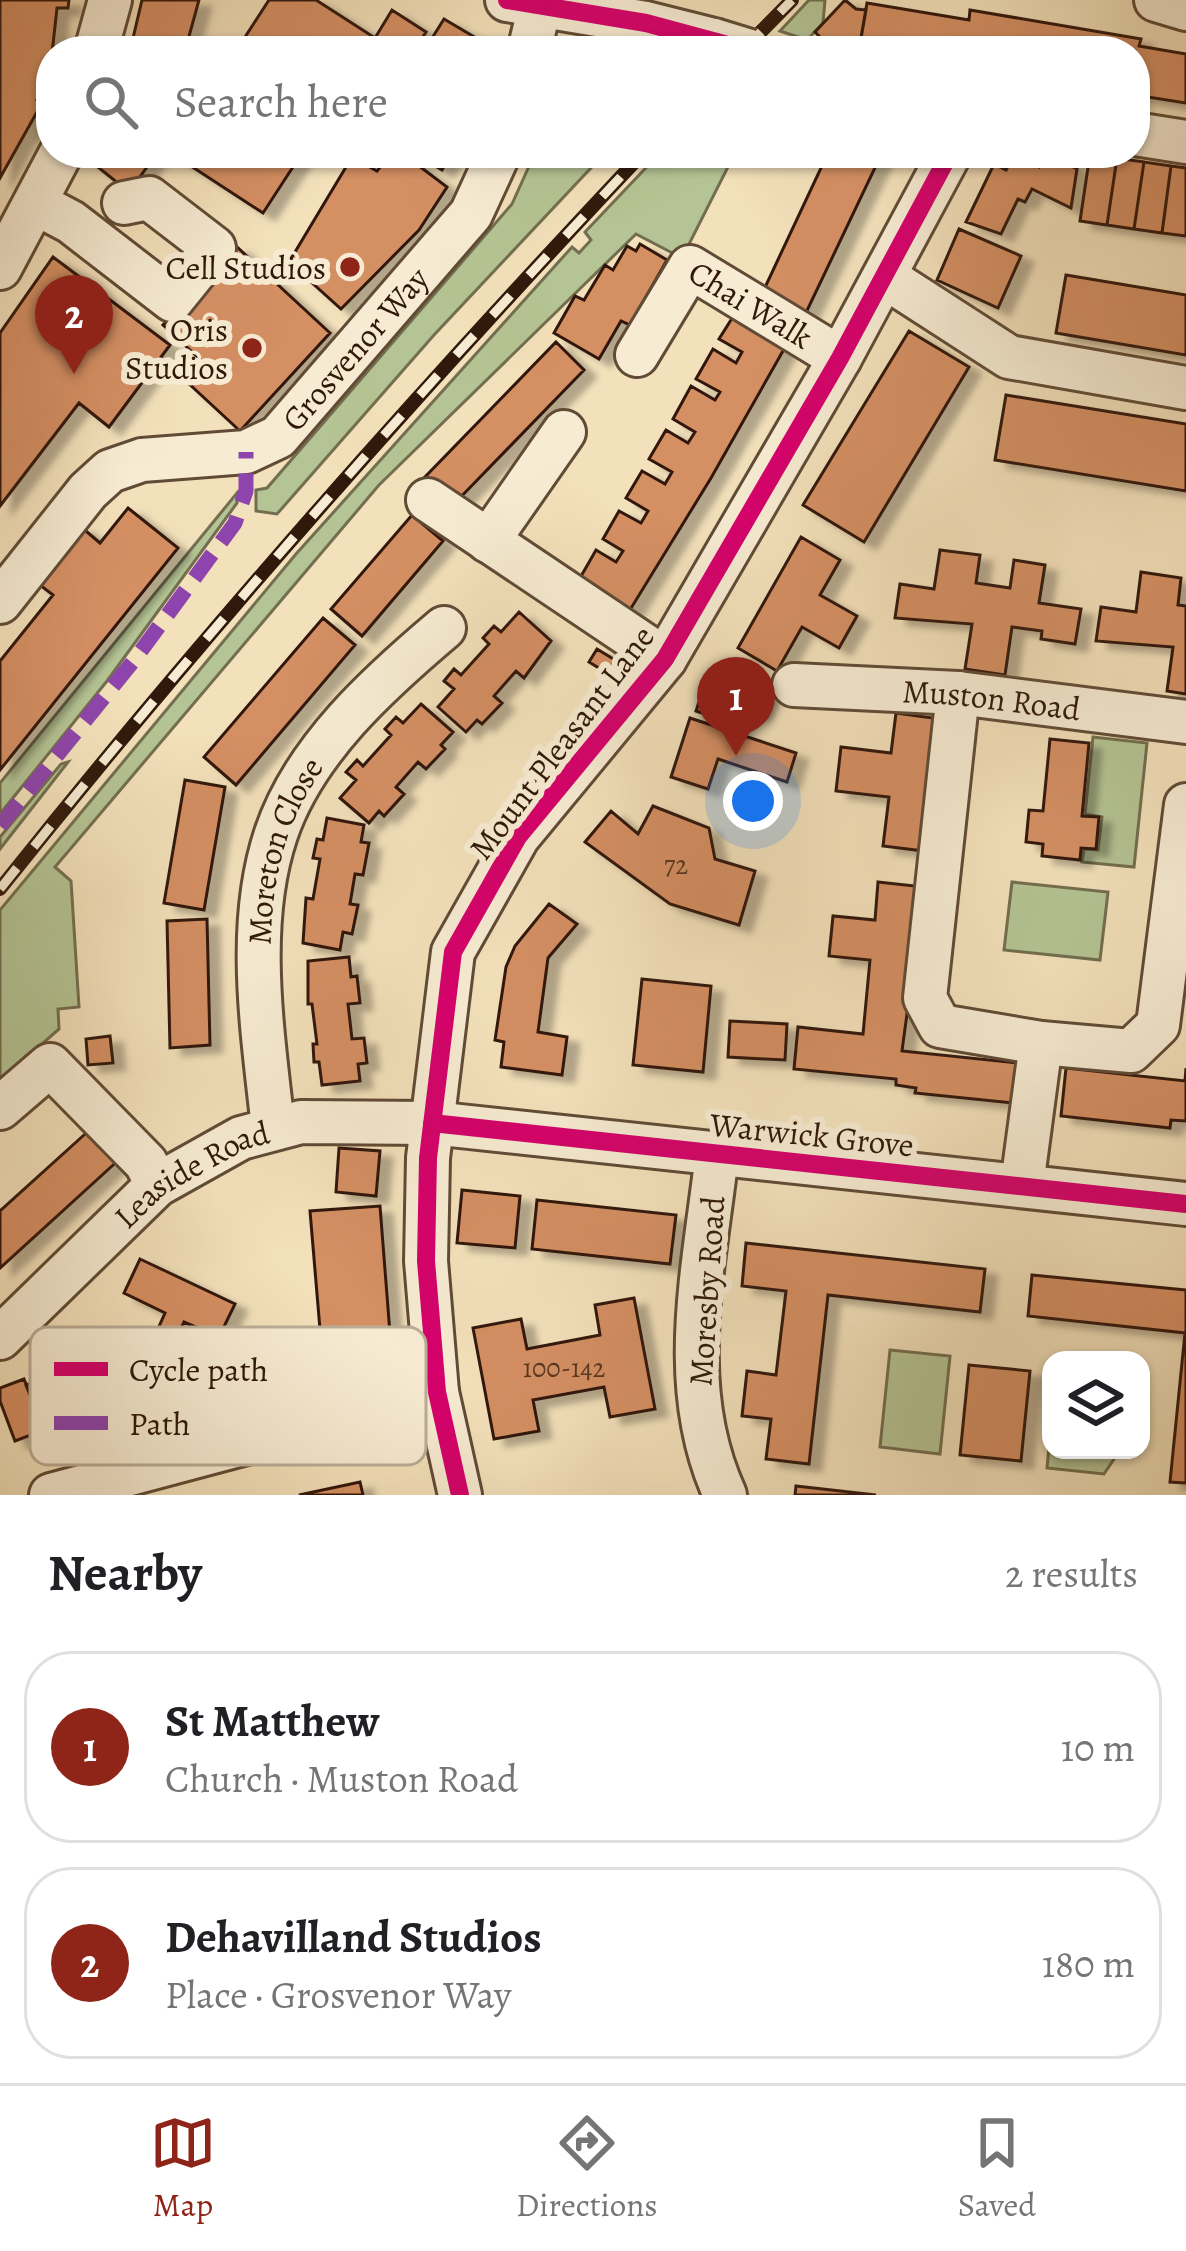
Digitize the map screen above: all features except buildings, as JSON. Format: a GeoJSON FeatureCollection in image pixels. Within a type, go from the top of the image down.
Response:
{"type":"FeatureCollection","features":[{"type":"Feature","properties":{"kind":"street"},"geometry":{"type":"LineString","coordinates":[[101,36],[110,0]]}},
{"type":"Feature","properties":{"kind":"street"},"geometry":{"type":"LineString","coordinates":[[1156,0],[1186,9]]}},
{"type":"Feature","properties":{"kind":"street"},"geometry":{"type":"LineString","coordinates":[[532,36],[539,3],[697,36]]}},
{"type":"Feature","properties":{"kind":"street"},"geometry":{"type":"LineString","coordinates":[[1150,136],[1186,142]]}},
{"type":"Feature","properties":{"kind":"street"},"geometry":{"type":"LineString","coordinates":[[0,268],[54,168]]}},
{"type":"Feature","properties":{"kind":"street","name":"Grosvenor Way"},"geometry":{"type":"LineString","coordinates":[[0,602],[88,491],[110,471],[142,460],[246,452],[278,436],[471,214],[492,168]]}},
{"type":"Feature","properties":{"kind":"street","name":"Mount Pleasant Lane"},"geometry":{"type":"LineString","coordinates":[[460,1495],[437,1392],[426,1261],[433,1123],[453,952],[518,836],[665,659],[840,358],[942,168]]}},
{"type":"Feature","properties":{"kind":"street"},"geometry":{"type":"LineString","coordinates":[[37,204],[71,222],[172,300],[214,248],[149,198],[124,202]]}},
{"type":"Feature","properties":{"kind":"street","name":"Chai Walk"},"geometry":{"type":"LineString","coordinates":[[637,355],[690,267],[840,358]]}},
{"type":"Feature","properties":{"kind":"street"},"geometry":{"type":"LineString","coordinates":[[885,278],[1009,357],[1186,388]]}},
{"type":"Feature","properties":{"kind":"street"},"geometry":{"type":"LineString","coordinates":[[488,541],[564,432]]}},
{"type":"Feature","properties":{"kind":"street"},"geometry":{"type":"LineString","coordinates":[[428,500],[665,659]]}},
{"type":"Feature","properties":{"kind":"street","name":"Moreton Close"},"geometry":{"type":"LineString","coordinates":[[273,1128],[260,948],[263,889],[275,834],[290,801],[337,732],[394,670],[444,628]]}},
{"type":"Feature","properties":{"kind":"street","name":"Muston Road"},"geometry":{"type":"LineString","coordinates":[[794,685],[958,693],[1186,722]]}},
{"type":"Feature","properties":{"kind":"street"},"geometry":{"type":"LineString","coordinates":[[958,693],[925,998],[940,1026],[1131,1051],[1158,1025],[1180,902],[1186,805]]}},
{"type":"Feature","properties":{"kind":"street"},"geometry":{"type":"LineString","coordinates":[[1022,1185],[1041,1042]]}},
{"type":"Feature","properties":{"kind":"street"},"geometry":{"type":"LineString","coordinates":[[0,1108],[50,1065],[146,1163],[158,1185]]}},
{"type":"Feature","properties":{"kind":"street","name":"Leaside Road"},"geometry":{"type":"LineString","coordinates":[[0,1338],[158,1185],[241,1138],[273,1128],[343,1120],[433,1123]]}},
{"type":"Feature","properties":{"kind":"street","name":"Warwick Grove"},"geometry":{"type":"LineString","coordinates":[[433,1123],[1186,1204]]}},
{"type":"Feature","properties":{"kind":"street","name":"Moresby Road"},"geometry":{"type":"LineString","coordinates":[[717,1154],[694,1370],[700,1417],[725,1495]]}},
{"type":"Feature","properties":{"kind":"street"},"geometry":{"type":"LineString","coordinates":[[426,1395],[437,1392]]}},
{"type":"Feature","properties":{"kind":"street"},"geometry":{"type":"LineString","coordinates":[[51,1495],[163,1465]]}},
{"type":"Feature","properties":{"kind":"green space"},"geometry":{"type":"Polygon","coordinates":[[[809,0],[825,0],[823,23],[811,36],[780,31],[809,0]]]}},
{"type":"Feature","properties":{"kind":"green space"},"geometry":{"type":"Polygon","coordinates":[[[528,168],[591,168],[434,335],[277,514],[256,511],[256,490],[267,488],[512,204],[528,168]]]}},
{"type":"Feature","properties":{"kind":"green space"},"geometry":{"type":"Polygon","coordinates":[[[646,168],[727,168],[682,258],[636,234],[379,485],[55,867],[71,881],[79,1007],[58,1009],[59,1029],[0,1081],[0,910],[296,554],[572,247],[579,253],[591,240],[585,232],[646,168]]]}},
{"type":"Feature","properties":{"kind":"green space"},"geometry":{"type":"Polygon","coordinates":[[[237,493],[237,503],[107,681],[0,814],[0,783],[237,493]]]}},
{"type":"Feature","properties":{"kind":"green space"},"geometry":{"type":"Polygon","coordinates":[[[1093,737],[1147,743],[1134,867],[1082,862],[1084,849],[1098,850],[1102,817],[1085,814],[1093,737]]]}},
{"type":"Feature","properties":{"kind":"green space"},"geometry":{"type":"Polygon","coordinates":[[[68,762],[0,849],[0,837],[61,764],[68,762]]]}},
{"type":"Feature","properties":{"kind":"green space"},"geometry":{"type":"Polygon","coordinates":[[[1012,882],[1108,892],[1100,960],[1004,950],[1012,882]]]}},
{"type":"Feature","properties":{"kind":"green space"},"geometry":{"type":"Polygon","coordinates":[[[890,1350],[950,1356],[940,1454],[880,1447],[890,1350]]]}},
{"type":"Feature","properties":{"kind":"green space"},"geometry":{"type":"Polygon","coordinates":[[[1048,1459],[1114,1459],[1104,1474],[1047,1468],[1048,1459]]]}},
{"type":"Feature","properties":{"kind":"railway"},"geometry":{"type":"LineString","coordinates":[[757,36],[792,0]]}},
{"type":"Feature","properties":{"kind":"railway"},"geometry":{"type":"LineString","coordinates":[[0,889],[314,514],[629,168]]}},
{"type":"Feature","properties":{"kind":"marked path"},"geometry":{"type":"LineString","coordinates":[[0,826],[135,659],[235,523],[246,491],[246,452]]}},
{"type":"Feature","properties":{"kind":"cycle path"},"geometry":{"type":"LineString","coordinates":[[507,0],[646,23],[694,36]]}},
{"type":"Feature","properties":{"kind":"cycle path"},"geometry":{"type":"LineString","coordinates":[[460,1495],[437,1392],[426,1261],[428,1158],[453,952],[518,837],[665,659],[840,358],[942,168]]}},
{"type":"Feature","properties":{"kind":"cycle path"},"geometry":{"type":"LineString","coordinates":[[432,1123],[1186,1204]]}},
{"type":"Feature","properties":{"kind":"place","name":"Cell Studios"},"geometry":{"type":"Point","coordinates":[350,267]}},
{"type":"Feature","properties":{"kind":"place","name":"Oris Studios"},"geometry":{"type":"Point","coordinates":[252,348]}},
{"type":"Feature","properties":{"kind":"place","name":"Dehavilland Studios"},"geometry":{"type":"Point","coordinates":[74,374]}},
{"type":"Feature","properties":{"kind":"place","name":"St Matthew"},"geometry":{"type":"Point","coordinates":[736,756]}}]}
